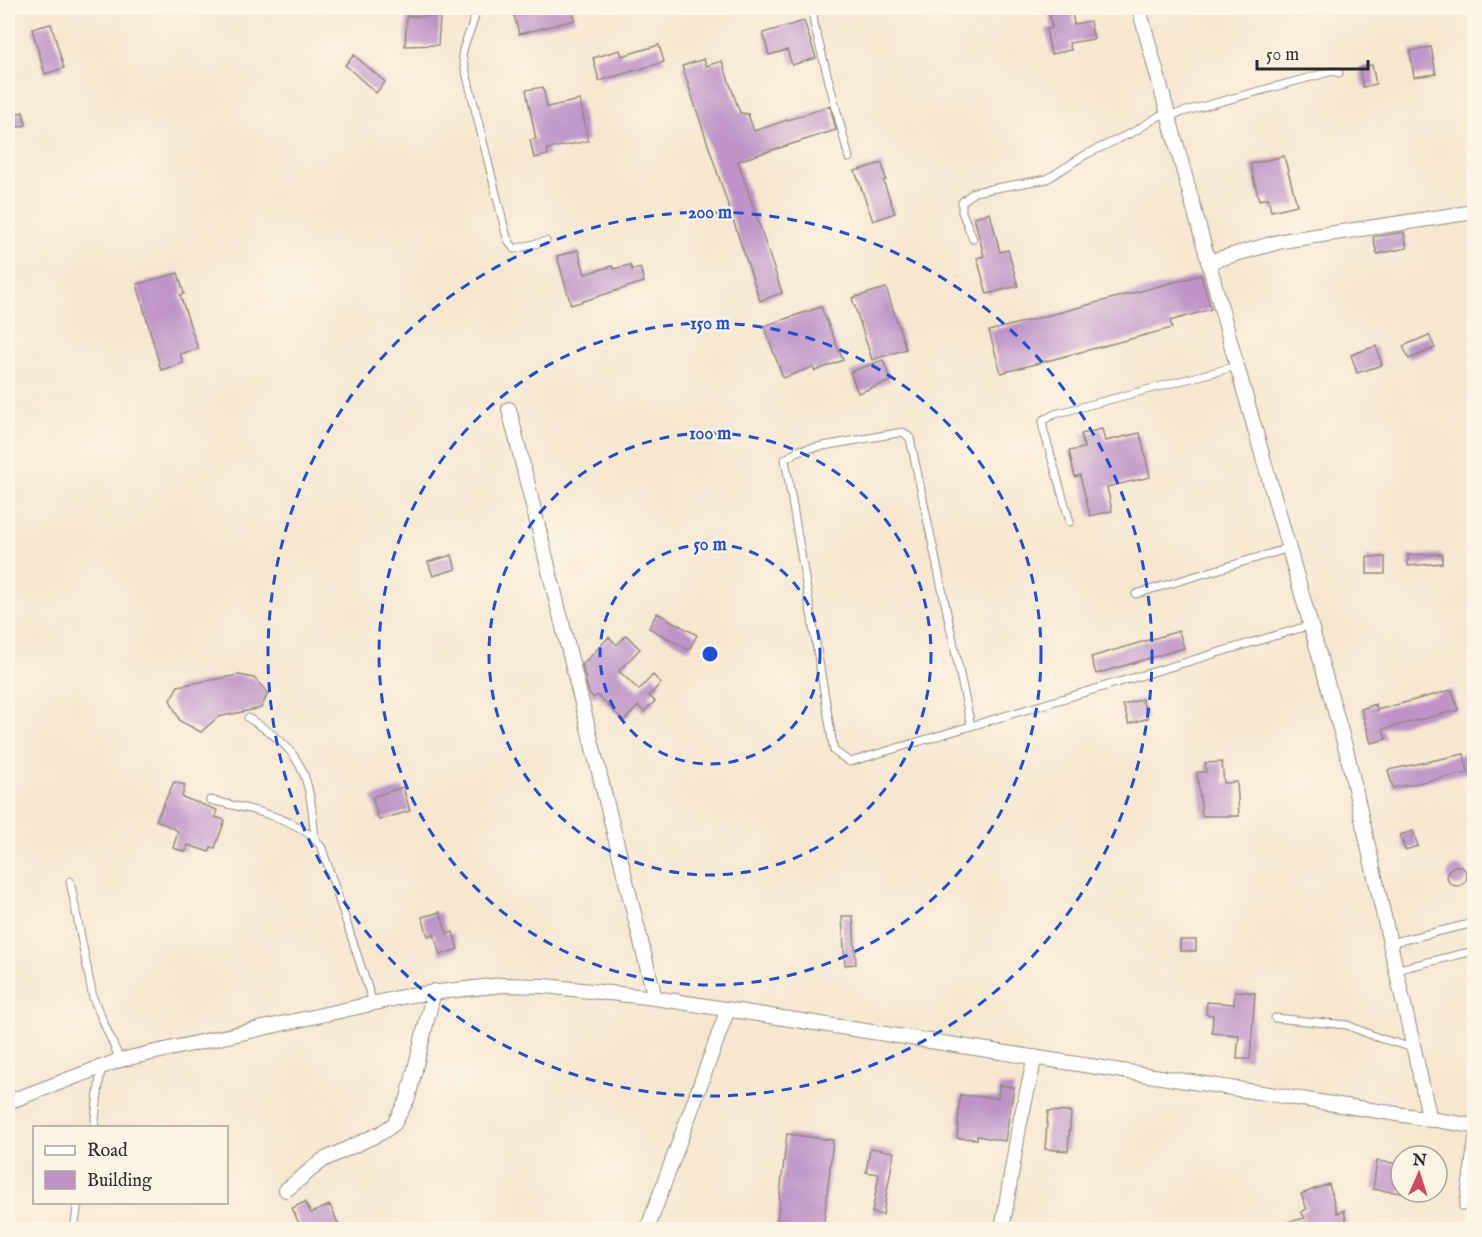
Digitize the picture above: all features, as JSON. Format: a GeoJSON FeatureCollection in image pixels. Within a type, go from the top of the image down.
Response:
{"type":"FeatureCollection","features":[{"type":"Feature","properties":{"kind":"street"},"geometry":{"type":"LineString","coordinates":[[1139,8],[1236,366],[1347,753],[1430,1120]]}},
{"type":"Feature","properties":{"kind":"street"},"geometry":{"type":"LineString","coordinates":[[1208,262],[1282,241],[1474,212]]}},
{"type":"Feature","properties":{"kind":"street"},"geometry":{"type":"LineString","coordinates":[[509,409],[654,998]]}},
{"type":"Feature","properties":{"kind":"street"},"geometry":{"type":"LineString","coordinates":[[8,1102],[120,1060],[373,1003],[434,992],[502,985],[545,986],[654,998],[1474,1127]]}},
{"type":"Feature","properties":{"kind":"street"},"geometry":{"type":"LineString","coordinates":[[286,1190],[323,1160],[381,1133],[394,1124],[408,1098],[434,992]]}},
{"type":"Feature","properties":{"kind":"street"},"geometry":{"type":"LineString","coordinates":[[646,1230],[728,1009]]}},
{"type":"Feature","properties":{"kind":"street"},"geometry":{"type":"LineString","coordinates":[[1002,1230],[1017,1138],[1035,1057]]}},
{"type":"Feature","properties":{"kind":"lane"},"geometry":{"type":"LineString","coordinates":[[476,8],[473,30],[464,44],[462,56],[507,238],[514,249],[546,242]]}},
{"type":"Feature","properties":{"kind":"lane"},"geometry":{"type":"LineString","coordinates":[[816,8],[813,16],[814,24],[849,158]]}},
{"type":"Feature","properties":{"kind":"lane"},"geometry":{"type":"LineString","coordinates":[[974,239],[962,212],[962,202],[974,192],[1047,179],[1085,155],[1167,114],[1333,70],[1339,73]]}},
{"type":"Feature","properties":{"kind":"lane"},"geometry":{"type":"LineString","coordinates":[[1070,522],[1043,428],[1043,420],[1055,414],[1236,366]]}},
{"type":"Feature","properties":{"kind":"lane"},"geometry":{"type":"LineString","coordinates":[[971,726],[910,438],[903,432],[800,450],[785,459],[834,751],[850,762],[1311,625]]}},
{"type":"Feature","properties":{"kind":"lane"},"geometry":{"type":"LineString","coordinates":[[1136,594],[1289,548]]}},
{"type":"Feature","properties":{"kind":"lane"},"geometry":{"type":"LineString","coordinates":[[248,718],[290,748],[302,767],[310,794],[315,838]]}},
{"type":"Feature","properties":{"kind":"lane"},"geometry":{"type":"LineString","coordinates":[[210,800],[253,810],[299,827],[315,838],[322,848],[373,1003]]}},
{"type":"Feature","properties":{"kind":"lane"},"geometry":{"type":"LineString","coordinates":[[70,881],[93,998],[120,1060]]}},
{"type":"Feature","properties":{"kind":"lane"},"geometry":{"type":"LineString","coordinates":[[1390,943],[1474,923]]}},
{"type":"Feature","properties":{"kind":"lane"},"geometry":{"type":"LineString","coordinates":[[1395,970],[1474,951]]}},
{"type":"Feature","properties":{"kind":"lane"},"geometry":{"type":"LineString","coordinates":[[1275,1018],[1347,1025],[1413,1048]]}},
{"type":"Feature","properties":{"kind":"lane"},"geometry":{"type":"LineString","coordinates":[[93,1126],[100,1068]]}},
{"type":"Feature","properties":{"kind":"lane"},"geometry":{"type":"LineString","coordinates":[[1463,1207],[1474,1127]]}},
{"type":"Feature","properties":{"kind":"lane"},"geometry":{"type":"LineString","coordinates":[[74,1230],[78,1204]]}},
{"type":"Feature","properties":{"kind":"building"},"geometry":{"type":"Polygon","coordinates":[[[512,8],[572,8],[575,20],[519,34],[512,8]]]}},
{"type":"Feature","properties":{"kind":"building"},"geometry":{"type":"Polygon","coordinates":[[[1048,8],[1071,8],[1074,24],[1090,21],[1094,39],[1069,43],[1071,50],[1051,54],[1046,29],[1052,28],[1048,8]]]}},
{"type":"Feature","properties":{"kind":"building"},"geometry":{"type":"Polygon","coordinates":[[[407,16],[440,17],[438,45],[405,46],[407,16]]]}},
{"type":"Feature","properties":{"kind":"building"},"geometry":{"type":"Polygon","coordinates":[[[804,21],[816,58],[792,65],[787,50],[769,55],[763,33],[804,21]]]}},
{"type":"Feature","properties":{"kind":"building"},"geometry":{"type":"Polygon","coordinates":[[[51,24],[64,68],[45,74],[32,29],[51,24]]]}},
{"type":"Feature","properties":{"kind":"building"},"geometry":{"type":"Polygon","coordinates":[[[659,45],[664,62],[599,81],[593,58],[620,50],[622,56],[659,45]]]}},
{"type":"Feature","properties":{"kind":"building"},"geometry":{"type":"Polygon","coordinates":[[[1431,47],[1436,74],[1414,77],[1410,51],[1431,47]]]}},
{"type":"Feature","properties":{"kind":"building"},"geometry":{"type":"Polygon","coordinates":[[[354,55],[385,82],[376,93],[345,65],[354,55]]]}},
{"type":"Feature","properties":{"kind":"building"},"geometry":{"type":"Polygon","coordinates":[[[704,59],[706,66],[722,61],[740,113],[748,114],[754,131],[830,106],[836,130],[738,161],[782,293],[760,301],[682,66],[704,59]]]}},
{"type":"Feature","properties":{"kind":"building"},"geometry":{"type":"Polygon","coordinates":[[[1372,65],[1376,84],[1363,87],[1359,68],[1372,65]]]}},
{"type":"Feature","properties":{"kind":"building"},"geometry":{"type":"Polygon","coordinates":[[[543,87],[547,107],[580,100],[588,141],[547,149],[548,155],[534,158],[530,140],[536,139],[526,90],[543,87]]]}},
{"type":"Feature","properties":{"kind":"building"},"geometry":{"type":"Polygon","coordinates":[[[23,112],[26,125],[8,130],[8,116],[23,112]]]}},
{"type":"Feature","properties":{"kind":"building"},"geometry":{"type":"Polygon","coordinates":[[[1284,156],[1297,205],[1271,211],[1268,198],[1259,200],[1250,164],[1284,156]]]}},
{"type":"Feature","properties":{"kind":"building"},"geometry":{"type":"Polygon","coordinates":[[[882,163],[886,180],[883,180],[895,213],[873,221],[855,171],[882,163]]]}},
{"type":"Feature","properties":{"kind":"building"},"geometry":{"type":"Polygon","coordinates":[[[990,213],[1000,252],[1008,250],[1018,286],[987,294],[977,258],[984,256],[974,217],[990,213]]]}},
{"type":"Feature","properties":{"kind":"building"},"geometry":{"type":"Polygon","coordinates":[[[1404,232],[1407,248],[1377,254],[1373,237],[1404,232]]]}},
{"type":"Feature","properties":{"kind":"building"},"geometry":{"type":"Polygon","coordinates":[[[578,250],[585,274],[612,266],[614,269],[630,265],[632,270],[640,268],[644,282],[571,305],[557,256],[578,250]]]}},
{"type":"Feature","properties":{"kind":"building"},"geometry":{"type":"Polygon","coordinates":[[[178,273],[184,294],[180,295],[198,349],[180,354],[183,363],[161,370],[137,284],[178,273]]]}},
{"type":"Feature","properties":{"kind":"building"},"geometry":{"type":"Polygon","coordinates":[[[1201,275],[1211,309],[1170,321],[1172,328],[1001,373],[989,331],[1201,275]]]}},
{"type":"Feature","properties":{"kind":"building"},"geometry":{"type":"Polygon","coordinates":[[[886,288],[906,349],[872,360],[852,298],[886,288]]]}},
{"type":"Feature","properties":{"kind":"building"},"geometry":{"type":"Polygon","coordinates":[[[821,307],[843,360],[815,371],[813,367],[783,378],[764,326],[821,307]]]}},
{"type":"Feature","properties":{"kind":"building"},"geometry":{"type":"Polygon","coordinates":[[[1429,335],[1435,348],[1409,359],[1403,346],[1429,335]]]}},
{"type":"Feature","properties":{"kind":"building"},"geometry":{"type":"Polygon","coordinates":[[[1376,346],[1382,365],[1357,373],[1351,355],[1376,346]]]}},
{"type":"Feature","properties":{"kind":"building"},"geometry":{"type":"Polygon","coordinates":[[[883,360],[891,381],[858,393],[850,372],[883,360]]]}},
{"type":"Feature","properties":{"kind":"building"},"geometry":{"type":"Polygon","coordinates":[[[1102,429],[1105,441],[1140,433],[1150,477],[1107,487],[1112,511],[1090,516],[1080,475],[1075,477],[1069,451],[1084,448],[1081,434],[1102,429]]]}},
{"type":"Feature","properties":{"kind":"building"},"geometry":{"type":"Polygon","coordinates":[[[1442,554],[1442,563],[1408,566],[1408,555],[1442,554]]]}},
{"type":"Feature","properties":{"kind":"building"},"geometry":{"type":"Polygon","coordinates":[[[452,555],[456,569],[433,576],[428,562],[452,555]]]}},
{"type":"Feature","properties":{"kind":"building"},"geometry":{"type":"Polygon","coordinates":[[[1367,557],[1385,557],[1385,574],[1367,574],[1367,557]]]}},
{"type":"Feature","properties":{"kind":"building"},"geometry":{"type":"Polygon","coordinates":[[[657,613],[697,635],[689,650],[649,628],[657,613]]]}},
{"type":"Feature","properties":{"kind":"building"},"geometry":{"type":"Polygon","coordinates":[[[1179,631],[1184,648],[1096,674],[1091,657],[1179,631]]]}},
{"type":"Feature","properties":{"kind":"building"},"geometry":{"type":"Polygon","coordinates":[[[626,635],[640,649],[619,671],[639,690],[653,675],[661,683],[649,696],[655,701],[644,712],[638,706],[624,721],[597,695],[594,698],[589,693],[582,665],[609,637],[617,645],[626,635]]]}},
{"type":"Feature","properties":{"kind":"building"},"geometry":{"type":"Polygon","coordinates":[[[239,675],[254,678],[268,693],[261,708],[218,717],[201,732],[180,721],[170,700],[178,686],[239,675]]]}},
{"type":"Feature","properties":{"kind":"building"},"geometry":{"type":"Polygon","coordinates":[[[1452,690],[1458,710],[1383,729],[1386,739],[1371,743],[1361,709],[1376,704],[1377,710],[1452,690]]]}},
{"type":"Feature","properties":{"kind":"building"},"geometry":{"type":"Polygon","coordinates":[[[1142,699],[1148,718],[1129,724],[1123,705],[1142,699]]]}},
{"type":"Feature","properties":{"kind":"building"},"geometry":{"type":"Polygon","coordinates":[[[1464,754],[1468,773],[1393,788],[1388,770],[1464,754]]]}},
{"type":"Feature","properties":{"kind":"building"},"geometry":{"type":"Polygon","coordinates":[[[1222,762],[1224,783],[1237,782],[1239,816],[1202,816],[1197,772],[1206,772],[1205,763],[1222,762]]]}},
{"type":"Feature","properties":{"kind":"building"},"geometry":{"type":"Polygon","coordinates":[[[174,782],[185,785],[182,797],[217,810],[215,817],[225,820],[215,848],[211,847],[209,852],[188,845],[186,852],[173,848],[178,831],[156,820],[174,782]]]}},
{"type":"Feature","properties":{"kind":"building"},"geometry":{"type":"Polygon","coordinates":[[[403,787],[410,811],[379,820],[372,797],[403,787]]]}},
{"type":"Feature","properties":{"kind":"building"},"geometry":{"type":"Polygon","coordinates":[[[1413,831],[1418,846],[1405,850],[1400,835],[1413,831]]]}},
{"type":"Feature","properties":{"kind":"building"},"geometry":{"type":"Polygon","coordinates":[[[1457,866],[1464,869],[1467,876],[1464,883],[1457,886],[1450,883],[1447,876],[1450,869],[1457,866]]]}},
{"type":"Feature","properties":{"kind":"building"},"geometry":{"type":"Polygon","coordinates":[[[440,912],[447,934],[453,932],[458,949],[440,955],[434,934],[428,936],[422,917],[440,912]]]}},
{"type":"Feature","properties":{"kind":"building"},"geometry":{"type":"Polygon","coordinates":[[[842,916],[853,916],[856,964],[845,965],[842,916]]]}},
{"type":"Feature","properties":{"kind":"building"},"geometry":{"type":"Polygon","coordinates":[[[1180,940],[1196,940],[1196,951],[1180,951],[1180,940]]]}},
{"type":"Feature","properties":{"kind":"building"},"geometry":{"type":"Polygon","coordinates":[[[1235,991],[1255,993],[1250,1059],[1237,1059],[1239,1035],[1212,1033],[1213,1015],[1206,1014],[1207,1002],[1234,1004],[1235,991]]]}},
{"type":"Feature","properties":{"kind":"building"},"geometry":{"type":"Polygon","coordinates":[[[999,1085],[1014,1087],[1005,1141],[977,1136],[977,1139],[957,1138],[960,1095],[998,1098],[999,1085]]]}},
{"type":"Feature","properties":{"kind":"building"},"geometry":{"type":"Polygon","coordinates":[[[1048,1111],[1071,1112],[1068,1151],[1045,1149],[1048,1111]]]}},
{"type":"Feature","properties":{"kind":"building"},"geometry":{"type":"Polygon","coordinates":[[[787,1134],[833,1140],[823,1230],[776,1228],[787,1134]]]}},
{"type":"Feature","properties":{"kind":"building"},"geometry":{"type":"Polygon","coordinates":[[[870,1148],[894,1152],[883,1215],[872,1213],[879,1174],[866,1172],[870,1148]]]}},
{"type":"Feature","properties":{"kind":"building"},"geometry":{"type":"Polygon","coordinates":[[[1377,1161],[1389,1162],[1389,1191],[1373,1189],[1377,1161]]]}},
{"type":"Feature","properties":{"kind":"building"},"geometry":{"type":"Polygon","coordinates":[[[1329,1184],[1337,1213],[1344,1210],[1348,1230],[1279,1230],[1278,1224],[1305,1218],[1301,1212],[1307,1209],[1301,1194],[1329,1184]]]}},
{"type":"Feature","properties":{"kind":"building"},"geometry":{"type":"Polygon","coordinates":[[[305,1202],[311,1213],[330,1205],[341,1230],[302,1230],[292,1208],[305,1202]]]}}]}
